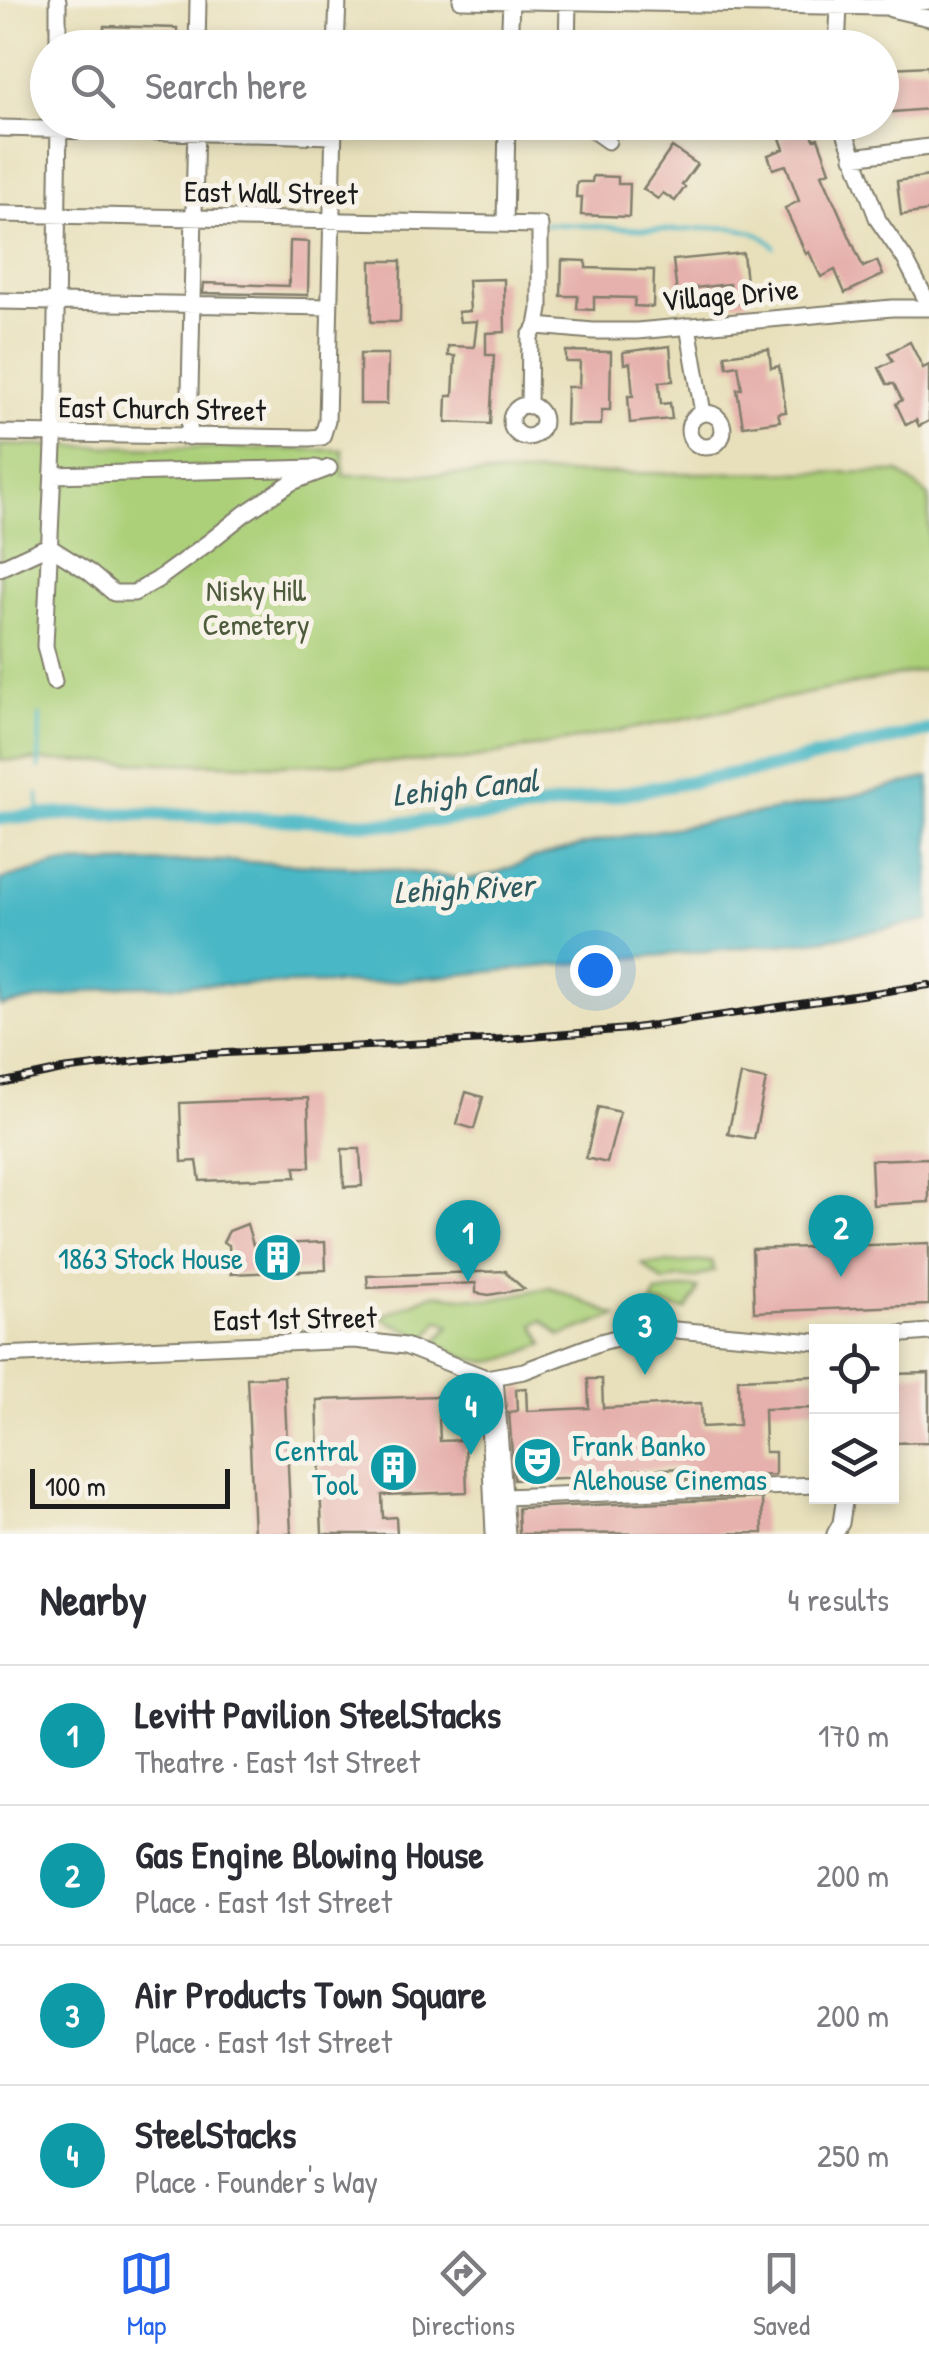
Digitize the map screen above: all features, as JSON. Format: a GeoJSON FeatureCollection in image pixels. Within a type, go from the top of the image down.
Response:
{"type":"FeatureCollection","features":[{"type":"Feature","properties":{"kind":"street"},"geometry":{"type":"LineString","coordinates":[[58,0],[58,30]]}},
{"type":"Feature","properties":{"kind":"street"},"geometry":{"type":"LineString","coordinates":[[197,30],[198,0]]}},
{"type":"Feature","properties":{"kind":"street"},"geometry":{"type":"LineString","coordinates":[[337,30],[338,0]]}},
{"type":"Feature","properties":{"kind":"street"},"geometry":{"type":"LineString","coordinates":[[461,0],[882,8],[929,1]]}},
{"type":"Feature","properties":{"kind":"street"},"geometry":{"type":"LineString","coordinates":[[510,30],[511,2]]}},
{"type":"Feature","properties":{"kind":"street"},"geometry":{"type":"LineString","coordinates":[[567,30],[568,3]]}},
{"type":"Feature","properties":{"kind":"street"},"geometry":{"type":"LineString","coordinates":[[838,30],[839,7]]}},
{"type":"Feature","properties":{"kind":"street"},"geometry":{"type":"LineString","coordinates":[[882,8],[929,18]]}},
{"type":"Feature","properties":{"kind":"street"},"geometry":{"type":"LineString","coordinates":[[0,128],[30,127]]}},
{"type":"Feature","properties":{"kind":"street"},"geometry":{"type":"LineString","coordinates":[[54,682],[45,646],[53,475],[59,140]]}},
{"type":"Feature","properties":{"kind":"street"},"geometry":{"type":"LineString","coordinates":[[189,437],[196,140]]}},
{"type":"Feature","properties":{"kind":"street"},"geometry":{"type":"LineString","coordinates":[[0,301],[329,306],[334,140]]}},
{"type":"Feature","properties":{"kind":"street"},"geometry":{"type":"LineString","coordinates":[[505,224],[507,140]]}},
{"type":"Feature","properties":{"kind":"street"},"geometry":{"type":"LineString","coordinates":[[847,140],[878,220],[929,307]]}},
{"type":"Feature","properties":{"kind":"street"},"geometry":{"type":"LineString","coordinates":[[853,157],[929,147]]}},
{"type":"Feature","properties":{"kind":"street","name":"East Wall Street"},"geometry":{"type":"LineString","coordinates":[[0,214],[540,224],[540,309],[536,326]]}},
{"type":"Feature","properties":{"kind":"street","name":"East Church Street"},"geometry":{"type":"LineString","coordinates":[[0,432],[322,437],[327,421],[329,306]]}},
{"type":"Feature","properties":{"kind":"street","name":"Village Drive"},"geometry":{"type":"LineString","coordinates":[[536,326],[637,331],[929,307]]}},
{"type":"Feature","properties":{"kind":"street"},"geometry":{"type":"LineString","coordinates":[[529,406],[530,336],[536,326]]}},
{"type":"Feature","properties":{"kind":"street"},"geometry":{"type":"LineString","coordinates":[[688,326],[703,412]]}},
{"type":"Feature","properties":{"kind":"street"},"geometry":{"type":"LineString","coordinates":[[48,546],[114,593],[134,593],[292,482],[330,468],[53,475]]}},
{"type":"Feature","properties":{"kind":"street"},"geometry":{"type":"LineString","coordinates":[[0,568],[48,546]]}},
{"type":"Feature","properties":{"kind":"street"},"geometry":{"type":"LineString","coordinates":[[491,1378],[524,1371],[652,1328],[809,1341]]}},
{"type":"Feature","properties":{"kind":"street"},"geometry":{"type":"LineString","coordinates":[[899,1335],[929,1332]]}},
{"type":"Feature","properties":{"kind":"street","name":"East 1st Street"},"geometry":{"type":"LineString","coordinates":[[0,1354],[355,1340],[405,1346],[491,1378]]}},
{"type":"Feature","properties":{"kind":"street"},"geometry":{"type":"LineString","coordinates":[[491,1378],[508,1534]]}},
{"type":"Feature","properties":{"kind":"street"},"geometry":{"type":"LineString","coordinates":[[491,1378],[494,1534]]}},
{"type":"Feature","properties":{"kind":"street"},"geometry":{"type":"LineString","coordinates":[[504,1497],[809,1484]]}},
{"type":"Feature","properties":{"kind":"street"},"geometry":{"type":"LineString","coordinates":[[834,1534],[841,1523],[844,1504]]}},
{"type":"Feature","properties":{"kind":"green space","name":"Nisky Hill Cemetery"},"geometry":{"type":"Polygon","coordinates":[[[0,445],[343,450],[343,475],[899,472],[929,496],[929,669],[464,760],[278,765],[0,760],[0,445]]]}},
{"type":"Feature","properties":{"kind":"green space"},"geometry":{"type":"Polygon","coordinates":[[[712,1261],[714,1271],[664,1282],[642,1264],[712,1261]]]}},
{"type":"Feature","properties":{"kind":"green space"},"geometry":{"type":"Polygon","coordinates":[[[550,1287],[617,1316],[561,1336],[543,1320],[534,1324],[544,1344],[490,1362],[467,1358],[435,1343],[450,1325],[439,1320],[426,1339],[380,1317],[433,1294],[492,1300],[550,1287]]]}},
{"type":"Feature","properties":{"kind":"green space"},"geometry":{"type":"Polygon","coordinates":[[[698,1288],[696,1295],[686,1310],[652,1303],[656,1293],[698,1288]]]}},
{"type":"Feature","properties":{"kind":"water","name":"Lehigh River"},"geometry":{"type":"Polygon","coordinates":[[[929,777],[929,921],[820,940],[373,983],[124,986],[0,1006],[0,880],[59,864],[225,861],[365,867],[467,879],[603,840],[840,799],[929,777]]]}},
{"type":"Feature","properties":{"kind":"building"},"geometry":{"type":"Polygon","coordinates":[[[104,26],[177,28],[177,30],[104,30],[104,26]]]}},
{"type":"Feature","properties":{"kind":"building"},"geometry":{"type":"Polygon","coordinates":[[[928,66],[929,109],[899,112],[899,68],[928,66]]]}},
{"type":"Feature","properties":{"kind":"building"},"geometry":{"type":"Polygon","coordinates":[[[781,140],[819,140],[830,171],[822,174],[863,267],[877,261],[883,275],[845,293],[835,270],[821,277],[785,208],[799,201],[786,165],[773,169],[768,155],[784,149],[781,140]]]}},
{"type":"Feature","properties":{"kind":"building"},"geometry":{"type":"Polygon","coordinates":[[[672,147],[697,164],[675,201],[663,193],[658,199],[643,189],[672,147]]]}},
{"type":"Feature","properties":{"kind":"building"},"geometry":{"type":"Polygon","coordinates":[[[593,176],[618,177],[618,184],[630,184],[629,217],[581,215],[582,197],[576,197],[577,182],[592,182],[593,176]]]}},
{"type":"Feature","properties":{"kind":"building"},"geometry":{"type":"Polygon","coordinates":[[[929,176],[929,211],[901,215],[897,181],[929,176]]]}},
{"type":"Feature","properties":{"kind":"building"},"geometry":{"type":"Polygon","coordinates":[[[290,241],[309,242],[308,295],[203,293],[204,283],[289,286],[290,241]]]}},
{"type":"Feature","properties":{"kind":"building"},"geometry":{"type":"Polygon","coordinates":[[[743,253],[748,302],[732,303],[730,284],[694,288],[696,301],[678,303],[673,260],[743,253]]]}},
{"type":"Feature","properties":{"kind":"building"},"geometry":{"type":"Polygon","coordinates":[[[562,260],[586,261],[586,268],[654,270],[653,307],[634,306],[635,298],[594,297],[594,310],[577,309],[578,296],[561,296],[562,260]]]}},
{"type":"Feature","properties":{"kind":"building"},"geometry":{"type":"Polygon","coordinates":[[[371,261],[401,261],[400,322],[371,322],[371,261]]]}},
{"type":"Feature","properties":{"kind":"building"},"geometry":{"type":"Polygon","coordinates":[[[504,279],[505,332],[486,333],[486,355],[494,355],[490,424],[446,422],[447,396],[453,396],[455,356],[448,356],[448,346],[474,347],[477,321],[460,322],[458,312],[470,311],[468,280],[504,279]]]}},
{"type":"Feature","properties":{"kind":"building"},"geometry":{"type":"Polygon","coordinates":[[[910,342],[923,368],[929,365],[929,421],[919,426],[916,420],[906,425],[896,404],[902,400],[879,368],[893,361],[888,353],[910,342]]]}},
{"type":"Feature","properties":{"kind":"building"},"geometry":{"type":"Polygon","coordinates":[[[670,346],[673,381],[659,382],[661,404],[670,403],[672,419],[630,423],[630,363],[624,364],[623,352],[670,346]]]}},
{"type":"Feature","properties":{"kind":"building"},"geometry":{"type":"Polygon","coordinates":[[[769,349],[771,368],[779,366],[786,412],[778,413],[780,421],[743,426],[738,365],[727,367],[725,355],[769,349]]]}},
{"type":"Feature","properties":{"kind":"building"},"geometry":{"type":"Polygon","coordinates":[[[566,351],[611,352],[610,410],[602,410],[601,425],[566,425],[567,387],[579,387],[580,362],[566,362],[566,351]]]}},
{"type":"Feature","properties":{"kind":"building"},"geometry":{"type":"Polygon","coordinates":[[[360,354],[388,354],[387,404],[360,404],[360,354]]]}},
{"type":"Feature","properties":{"kind":"building"},"geometry":{"type":"Polygon","coordinates":[[[741,1075],[766,1080],[754,1139],[728,1134],[741,1075]]]}},
{"type":"Feature","properties":{"kind":"building"},"geometry":{"type":"Polygon","coordinates":[[[466,1092],[483,1097],[474,1129],[457,1124],[466,1092]]]}},
{"type":"Feature","properties":{"kind":"building"},"geometry":{"type":"Polygon","coordinates":[[[308,1098],[310,1167],[295,1167],[296,1177],[200,1181],[197,1161],[182,1162],[180,1103],[308,1098]]]}},
{"type":"Feature","properties":{"kind":"building"},"geometry":{"type":"Polygon","coordinates":[[[598,1107],[620,1112],[607,1163],[586,1158],[598,1107]]]}},
{"type":"Feature","properties":{"kind":"building"},"geometry":{"type":"Polygon","coordinates":[[[342,1149],[360,1149],[362,1186],[344,1187],[342,1149]]]}},
{"type":"Feature","properties":{"kind":"building"},"geometry":{"type":"Polygon","coordinates":[[[929,1158],[929,1202],[873,1205],[871,1160],[929,1158]]]}},
{"type":"Feature","properties":{"kind":"building","name":"1863 Stock House"},"geometry":{"type":"Polygon","coordinates":[[[247,1224],[253,1245],[325,1242],[326,1270],[231,1274],[229,1245],[223,1242],[229,1231],[247,1224]]]}},
{"type":"Feature","properties":{"kind":"building"},"geometry":{"type":"Polygon","coordinates":[[[929,1243],[929,1305],[754,1312],[752,1249],[929,1243]]]}},
{"type":"Feature","properties":{"kind":"building"},"geometry":{"type":"Polygon","coordinates":[[[506,1271],[524,1289],[489,1295],[476,1293],[476,1283],[368,1288],[367,1276],[506,1271]]]}},
{"type":"Feature","properties":{"kind":"building"},"geometry":{"type":"Polygon","coordinates":[[[929,1373],[929,1442],[899,1443],[899,1374],[929,1373]]]}},
{"type":"Feature","properties":{"kind":"building"},"geometry":{"type":"Polygon","coordinates":[[[284,1376],[291,1534],[254,1534],[247,1378],[284,1376]]]}},
{"type":"Feature","properties":{"kind":"building"},"geometry":{"type":"Polygon","coordinates":[[[809,1376],[809,1408],[764,1409],[765,1452],[775,1452],[775,1475],[686,1479],[686,1468],[635,1470],[636,1475],[514,1480],[509,1412],[517,1411],[516,1389],[526,1388],[527,1411],[589,1408],[588,1379],[602,1379],[603,1408],[701,1403],[702,1427],[739,1425],[738,1379],[809,1376]]]}},
{"type":"Feature","properties":{"kind":"building","name":"Central Tool"},"geometry":{"type":"Polygon","coordinates":[[[438,1396],[440,1441],[465,1440],[467,1492],[382,1495],[383,1518],[396,1517],[397,1534],[322,1534],[317,1400],[438,1396]]]}},
{"type":"Feature","properties":{"kind":"building"},"geometry":{"type":"Polygon","coordinates":[[[762,1498],[763,1533],[519,1534],[518,1508],[762,1498]]]}},
{"type":"Feature","properties":{"kind":"waterway"},"geometry":{"type":"LineString","coordinates":[[545,224],[661,230],[733,228],[761,236],[774,247]]}},
{"type":"Feature","properties":{"kind":"waterway"},"geometry":{"type":"LineString","coordinates":[[39,768],[40,715]]}},
{"type":"Feature","properties":{"kind":"waterway","name":"Lehigh Canal"},"geometry":{"type":"LineString","coordinates":[[0,818],[160,814],[394,824],[497,815],[769,768],[929,730]]}},
{"type":"Feature","properties":{"kind":"waterway"},"geometry":{"type":"LineString","coordinates":[[38,794],[39,815]]}},
{"type":"Feature","properties":{"kind":"railway"},"geometry":{"type":"LineString","coordinates":[[0,1083],[62,1070],[186,1055],[628,1029],[929,985]]}},
{"type":"Feature","properties":{"kind":"place","name":"1863 Stock House"},"geometry":{"type":"Point","coordinates":[278,1258]}},
{"type":"Feature","properties":{"kind":"place","name":"Gas Engine Blowing House"},"geometry":{"type":"Point","coordinates":[841,1277]}},
{"type":"Feature","properties":{"kind":"place","name":"Levitt Pavilion SteelStacks"},"geometry":{"type":"Point","coordinates":[468,1282]}},
{"type":"Feature","properties":{"kind":"place","name":"Air Products Town Square"},"geometry":{"type":"Point","coordinates":[645,1375]}},
{"type":"Feature","properties":{"kind":"place","name":"SteelStacks"},"geometry":{"type":"Point","coordinates":[471,1455]}},
{"type":"Feature","properties":{"kind":"place","name":"Frank Banko Alehouse Cinemas"},"geometry":{"type":"Point","coordinates":[538,1462]}},
{"type":"Feature","properties":{"kind":"place","name":"Central Tool"},"geometry":{"type":"Point","coordinates":[393,1467]}}]}
